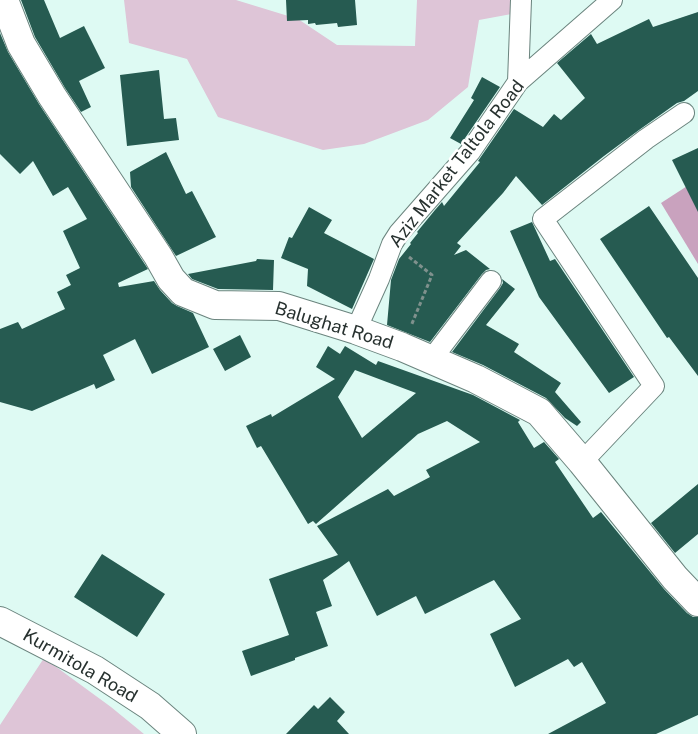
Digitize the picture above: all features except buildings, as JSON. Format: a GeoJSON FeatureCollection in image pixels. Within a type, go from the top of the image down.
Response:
{"type":"FeatureCollection","features":[{"type":"Feature","properties":{"kind":"street","name":"Balughat Road"},"geometry":{"type":"LineString","coordinates":[[4,0],[21,44],[52,96],[158,256],[171,280],[183,292],[215,305],[278,306],[356,330],[402,347],[476,379],[539,412],[582,462],[675,578],[698,602]]}},
{"type":"Feature","properties":{"kind":"street"},"geometry":{"type":"LineString","coordinates":[[518,82],[521,0]]}},
{"type":"Feature","properties":{"kind":"street","name":"Aziz Market Taltola Road"},"geometry":{"type":"LineString","coordinates":[[356,330],[379,279],[392,244],[399,233],[470,152],[518,82],[612,0]]}},
{"type":"Feature","properties":{"kind":"street"},"geometry":{"type":"LineString","coordinates":[[582,462],[654,386],[543,220],[684,112]]}},
{"type":"Feature","properties":{"kind":"street"},"geometry":{"type":"LineString","coordinates":[[431,360],[491,281]]}},
{"type":"Feature","properties":{"kind":"street","name":"Kurmitola Road"},"geometry":{"type":"LineString","coordinates":[[0,621],[94,670],[150,706],[182,734]]}},
{"type":"Feature","properties":{"kind":"path"},"geometry":{"type":"LineString","coordinates":[[392,244],[432,275],[402,347]]}},
{"type":"Feature","properties":{"kind":"shaded area"},"geometry":{"type":"Polygon","coordinates":[[[124,0],[236,0],[298,19],[337,45],[415,46],[417,0],[514,0],[517,13],[479,20],[468,87],[428,120],[364,144],[323,150],[218,117],[187,59],[129,43],[124,0]]]}},
{"type":"Feature","properties":{"kind":"shaded area"},"geometry":{"type":"Polygon","coordinates":[[[698,179],[698,264],[661,203],[698,179]]]}},
{"type":"Feature","properties":{"kind":"shaded area"},"geometry":{"type":"Polygon","coordinates":[[[44,658],[111,707],[144,734],[0,734],[0,725],[44,658]]]}}]}
